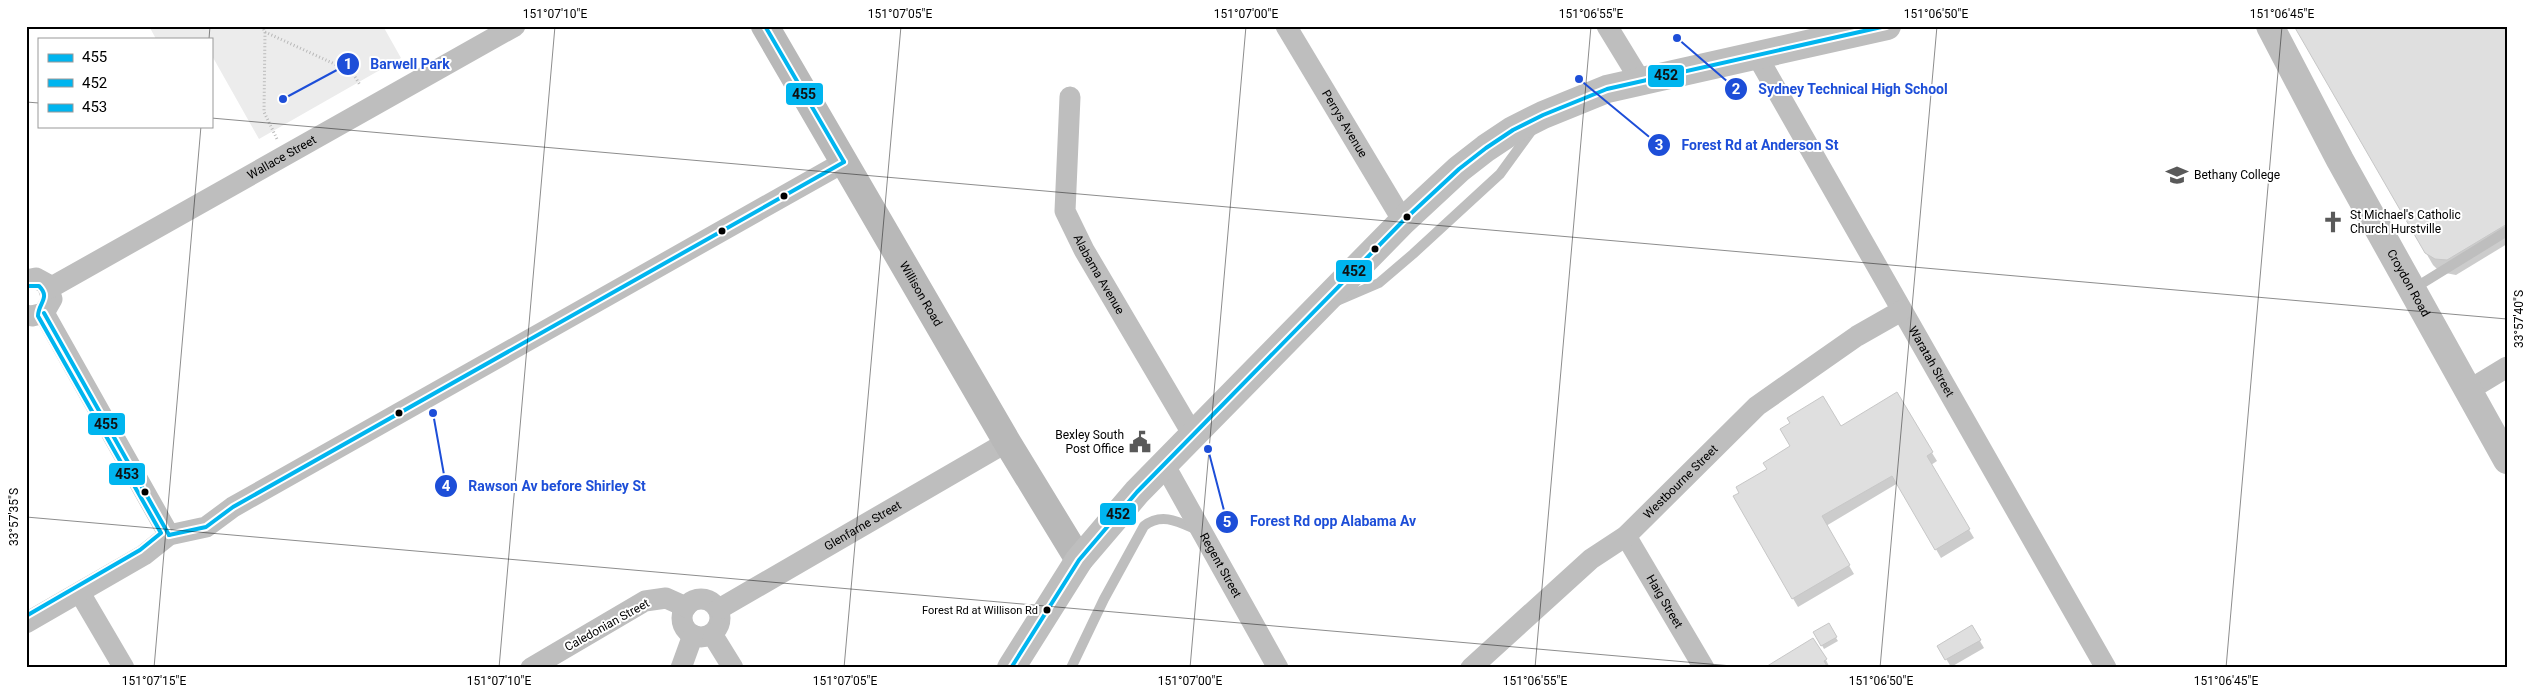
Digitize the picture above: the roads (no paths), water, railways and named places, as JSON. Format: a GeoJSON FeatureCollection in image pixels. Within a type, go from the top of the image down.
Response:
{"type":"FeatureCollection","features":[{"type":"Feature","properties":{"kind":"main road","name":"Willison Road"},"geometry":{"type":"LineString","coordinates":[[765,26],[1007,442],[1080,560]]}},
{"type":"Feature","properties":{"kind":"main road"},"geometry":{"type":"LineString","coordinates":[[1011,668],[1080,560],[1164,464],[1403,221],[1459,169],[1486,148],[1543,114],[1578,99],[1640,80],[1887,26]]}},
{"type":"Feature","properties":{"kind":"main road","name":"Croydon Road"},"geometry":{"type":"LineString","coordinates":[[2270,26],[2507,460]]}},
{"type":"Feature","properties":{"kind":"street","name":"Wallace Street"},"geometry":{"type":"LineString","coordinates":[[50,288],[514,26]]}},
{"type":"Feature","properties":{"kind":"street","name":"Perrys Avenue"},"geometry":{"type":"LineString","coordinates":[[1286,26],[1403,221]]}},
{"type":"Feature","properties":{"kind":"street"},"geometry":{"type":"LineString","coordinates":[[1607,26],[1640,80]]}},
{"type":"Feature","properties":{"kind":"street","name":"Waratah Street"},"geometry":{"type":"LineString","coordinates":[[1756,54],[2106,668]]}},
{"type":"Feature","properties":{"kind":"street","name":"Alabama Avenue"},"geometry":{"type":"LineString","coordinates":[[1070,97],[1065,211],[1084,250],[1193,435]]}},
{"type":"Feature","properties":{"kind":"street"},"geometry":{"type":"LineString","coordinates":[[26,623],[144,555],[169,535],[206,527],[233,507],[844,162]]}},
{"type":"Feature","properties":{"kind":"street"},"geometry":{"type":"LineString","coordinates":[[26,280],[36,278],[42,280],[50,288],[52,299],[35,314],[169,535]]}},
{"type":"Feature","properties":{"kind":"street","name":"Westbourne Street"},"geometry":{"type":"LineString","coordinates":[[1471,668],[1591,559],[1626,536],[1757,406],[1857,336],[1901,311]]}},
{"type":"Feature","properties":{"kind":"street"},"geometry":{"type":"LineString","coordinates":[[2469,390],[2507,368]]}},
{"type":"Feature","properties":{"kind":"street","name":"Glenfarne Street"},"geometry":{"type":"LineString","coordinates":[[719,609],[1007,442]]}},
{"type":"Feature","properties":{"kind":"street","name":"Regent Street"},"geometry":{"type":"LineString","coordinates":[[1164,464],[1278,668]]}},
{"type":"Feature","properties":{"kind":"street","name":"Haig Street"},"geometry":{"type":"LineString","coordinates":[[1626,536],[1704,668]]}},
{"type":"Feature","properties":{"kind":"street"},"geometry":{"type":"LineString","coordinates":[[80,593],[124,668]]}},
{"type":"Feature","properties":{"kind":"street","name":"Caledonian Street"},"geometry":{"type":"LineString","coordinates":[[531,668],[645,602],[666,598],[686,607]]}},
{"type":"Feature","properties":{"kind":"street"},"geometry":{"type":"LineString","coordinates":[[680,668],[703,634],[720,623],[719,609],[709,600],[703,599],[696,599],[686,607],[682,619],[684,626],[703,634],[733,668]]}},
{"type":"Feature","properties":{"kind":"lane"},"geometry":{"type":"LineString","coordinates":[[1313,312],[1379,283],[1413,254],[1500,174],[1543,114]]}},
{"type":"Feature","properties":{"kind":"lane"},"geometry":{"type":"LineString","coordinates":[[2413,289],[2507,231]]}},
{"type":"Feature","properties":{"kind":"lane"},"geometry":{"type":"LineString","coordinates":[[1071,668],[1105,597],[1144,526],[1151,520],[1164,518],[1176,520],[1201,531]]}},
{"type":"Feature","properties":{"kind":"place","name":"Sydney Technical High School"},"geometry":{"type":"Point","coordinates":[1677,38]}},
{"type":"Feature","properties":{"kind":"place","name":"Forest Rd at Anderson St"},"geometry":{"type":"Point","coordinates":[1579,79]}},
{"type":"Feature","properties":{"kind":"place","name":"Barwell Park"},"geometry":{"type":"Point","coordinates":[283,99]}},
{"type":"Feature","properties":{"kind":"place","name":"Bethany College"},"geometry":{"type":"Point","coordinates":[2177,175]}},
{"type":"Feature","properties":{"kind":"place","name":"St Michael's Catholic Church Hurstville"},"geometry":{"type":"Point","coordinates":[2333,222]}},
{"type":"Feature","properties":{"kind":"place","name":"Rawson Av before Shirley St"},"geometry":{"type":"Point","coordinates":[433,413]}},
{"type":"Feature","properties":{"kind":"place","name":"Bexley South Post Office"},"geometry":{"type":"Point","coordinates":[1140,442]}},
{"type":"Feature","properties":{"kind":"place","name":"Forest Rd opp Alabama Av"},"geometry":{"type":"Point","coordinates":[1208,449]}},
{"type":"Feature","properties":{"kind":"place","name":"Forest Rd at Willison Rd"},"geometry":{"type":"Point","coordinates":[1047,610]}}]}
